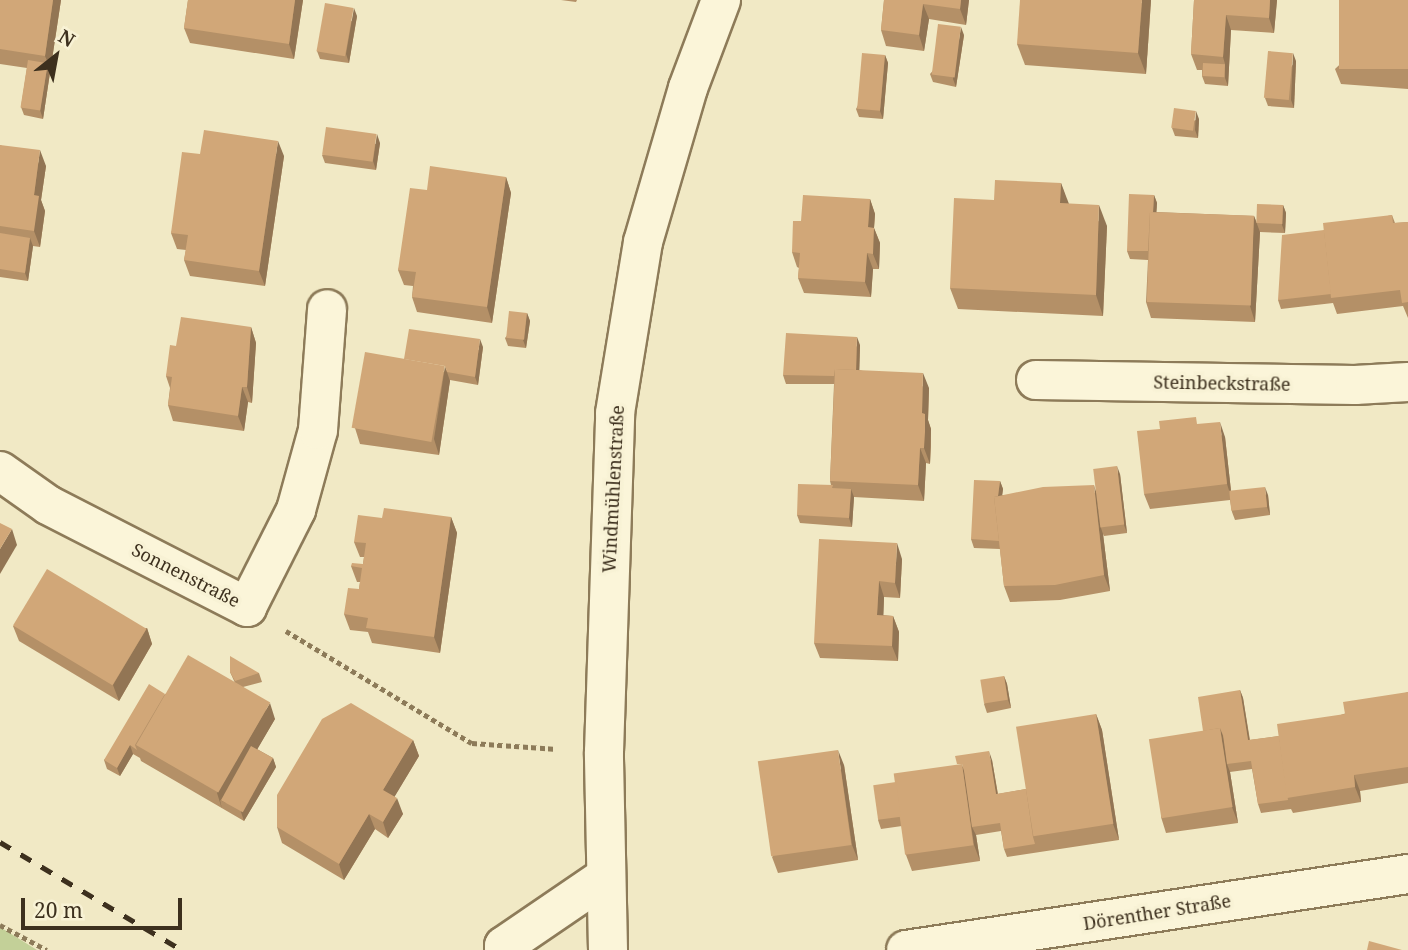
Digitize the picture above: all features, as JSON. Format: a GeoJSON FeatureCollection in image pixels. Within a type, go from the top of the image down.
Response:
{"type":"FeatureCollection","features":[{"type":"Feature","properties":{"kind":"street","name":"Windmühlenstraße"},"geometry":{"type":"LineString","coordinates":[[608,950],[604,752],[615,413],[643,242],[688,88],[721,0]]}},
{"type":"Feature","properties":{"kind":"street","name":"Sonnenstraße"},"geometry":{"type":"LineString","coordinates":[[0,471],[48,505],[247,607],[296,510],[318,429],[327,309]]}},
{"type":"Feature","properties":{"kind":"street","name":"Steinbeckstraße"},"geometry":{"type":"LineString","coordinates":[[1035,380],[1355,385],[1408,382]]}},
{"type":"Feature","properties":{"kind":"street","name":"Dörenther Straße"},"geometry":{"type":"LineString","coordinates":[[906,950],[1408,874]]}},
{"type":"Feature","properties":{"kind":"street"},"geometry":{"type":"LineString","coordinates":[[504,950],[504,946],[605,877]]}},
{"type":"Feature","properties":{"kind":"path"},"geometry":{"type":"LineString","coordinates":[[247,607],[471,743],[604,752]]}},
{"type":"Feature","properties":{"kind":"path"},"geometry":{"type":"LineString","coordinates":[[0,925],[47,950]]}},
{"type":"Feature","properties":{"kind":"green space"},"geometry":{"type":"Polygon","coordinates":[[[0,927],[37,950],[0,950],[0,927]]]}},
{"type":"Feature","properties":{"kind":"building"},"geometry":{"type":"Polygon","coordinates":[[[0,0],[53,0],[45,56],[0,49],[0,0]]]}},
{"type":"Feature","properties":{"kind":"building"},"geometry":{"type":"Polygon","coordinates":[[[188,0],[295,0],[289,44],[184,28],[188,0]]]}},
{"type":"Feature","properties":{"kind":"building"},"geometry":{"type":"Polygon","coordinates":[[[884,0],[961,0],[960,9],[923,4],[919,35],[881,30],[884,0]]]}},
{"type":"Feature","properties":{"kind":"building"},"geometry":{"type":"Polygon","coordinates":[[[1020,0],[1142,0],[1138,53],[1017,44],[1020,0]]]}},
{"type":"Feature","properties":{"kind":"building"},"geometry":{"type":"Polygon","coordinates":[[[1194,0],[1270,0],[1269,18],[1226,15],[1223,57],[1191,54],[1194,0]]]}},
{"type":"Feature","properties":{"kind":"building"},"geometry":{"type":"Polygon","coordinates":[[[1339,0],[1408,0],[1408,69],[1339,69],[1339,0]]]}},
{"type":"Feature","properties":{"kind":"building"},"geometry":{"type":"Polygon","coordinates":[[[325,3],[354,8],[345,56],[316,51],[325,3]]]}},
{"type":"Feature","properties":{"kind":"building"},"geometry":{"type":"Polygon","coordinates":[[[938,24],[961,27],[955,77],[932,75],[938,24]]]}},
{"type":"Feature","properties":{"kind":"building"},"geometry":{"type":"Polygon","coordinates":[[[1268,51],[1293,53],[1289,100],[1264,98],[1268,51]]]}},
{"type":"Feature","properties":{"kind":"building"},"geometry":{"type":"Polygon","coordinates":[[[862,53],[885,55],[880,111],[857,109],[862,53]]]}},
{"type":"Feature","properties":{"kind":"building"},"geometry":{"type":"Polygon","coordinates":[[[28,60],[48,63],[40,111],[20,107],[28,60]]]}},
{"type":"Feature","properties":{"kind":"building"},"geometry":{"type":"Polygon","coordinates":[[[1203,63],[1225,64],[1224,77],[1202,76],[1203,63]]]}},
{"type":"Feature","properties":{"kind":"building"},"geometry":{"type":"Polygon","coordinates":[[[1174,108],[1196,111],[1193,131],[1171,128],[1174,108]]]}},
{"type":"Feature","properties":{"kind":"building"},"geometry":{"type":"Polygon","coordinates":[[[326,127],[377,134],[373,162],[322,155],[326,127]]]}},
{"type":"Feature","properties":{"kind":"building"},"geometry":{"type":"Polygon","coordinates":[[[204,130],[278,141],[259,271],[184,260],[188,235],[171,233],[182,152],[200,154],[204,130]]]}},
{"type":"Feature","properties":{"kind":"building"},"geometry":{"type":"Polygon","coordinates":[[[0,145],[40,150],[34,195],[39,196],[34,231],[0,226],[0,145]]]}},
{"type":"Feature","properties":{"kind":"building"},"geometry":{"type":"Polygon","coordinates":[[[430,166],[506,177],[487,307],[412,297],[416,272],[398,270],[410,188],[427,190],[430,166]]]}},
{"type":"Feature","properties":{"kind":"building"},"geometry":{"type":"Polygon","coordinates":[[[995,180],[1061,183],[1060,203],[1099,205],[1096,295],[950,288],[954,198],[994,200],[995,180]]]}},
{"type":"Feature","properties":{"kind":"building"},"geometry":{"type":"Polygon","coordinates":[[[1129,194],[1154,195],[1153,212],[1150,212],[1148,251],[1127,251],[1129,194]]]}},
{"type":"Feature","properties":{"kind":"building"},"geometry":{"type":"Polygon","coordinates":[[[803,195],[870,199],[868,227],[874,228],[873,254],[867,253],[865,282],[798,278],[800,253],[792,252],[793,221],[801,221],[803,195]]]}},
{"type":"Feature","properties":{"kind":"building"},"geometry":{"type":"Polygon","coordinates":[[[1257,204],[1283,205],[1282,224],[1256,223],[1257,204]]]}},
{"type":"Feature","properties":{"kind":"building"},"geometry":{"type":"Polygon","coordinates":[[[1150,212],[1254,216],[1251,306],[1147,302],[1150,212]]]}},
{"type":"Feature","properties":{"kind":"building"},"geometry":{"type":"Polygon","coordinates":[[[1392,215],[1393,223],[1408,222],[1408,302],[1402,303],[1400,290],[1331,298],[1323,223],[1392,215]]]}},
{"type":"Feature","properties":{"kind":"building"},"geometry":{"type":"Polygon","coordinates":[[[1324,230],[1331,294],[1278,300],[1282,235],[1324,230]]]}},
{"type":"Feature","properties":{"kind":"building"},"geometry":{"type":"Polygon","coordinates":[[[0,233],[30,238],[25,273],[0,269],[0,233]]]}},
{"type":"Feature","properties":{"kind":"building"},"geometry":{"type":"Polygon","coordinates":[[[509,311],[527,313],[524,340],[506,338],[509,311]]]}},
{"type":"Feature","properties":{"kind":"building"},"geometry":{"type":"Polygon","coordinates":[[[181,317],[251,327],[247,387],[242,387],[238,416],[168,405],[172,377],[166,376],[170,345],[176,346],[181,317]]]}},
{"type":"Feature","properties":{"kind":"building"},"geometry":{"type":"Polygon","coordinates":[[[409,329],[480,339],[475,377],[447,372],[445,366],[404,359],[409,329]]]}},
{"type":"Feature","properties":{"kind":"building"},"geometry":{"type":"Polygon","coordinates":[[[786,333],[857,337],[856,370],[835,369],[834,376],[783,375],[786,333]]]}},
{"type":"Feature","properties":{"kind":"building"},"geometry":{"type":"Polygon","coordinates":[[[365,352],[445,366],[431,442],[352,428],[365,352]]]}},
{"type":"Feature","properties":{"kind":"building"},"geometry":{"type":"Polygon","coordinates":[[[835,369],[923,373],[922,413],[925,414],[925,432],[924,448],[920,448],[918,485],[830,481],[835,369]]]}},
{"type":"Feature","properties":{"kind":"building"},"geometry":{"type":"Polygon","coordinates":[[[1196,417],[1197,424],[1220,422],[1227,484],[1144,494],[1137,431],[1160,429],[1159,421],[1196,417]]]}},
{"type":"Feature","properties":{"kind":"building"},"geometry":{"type":"Polygon","coordinates":[[[1117,466],[1124,525],[1100,527],[1093,469],[1117,466]]]}},
{"type":"Feature","properties":{"kind":"building"},"geometry":{"type":"Polygon","coordinates":[[[974,480],[1000,481],[998,496],[994,497],[999,541],[971,539],[974,480]]]}},
{"type":"Feature","properties":{"kind":"building"},"geometry":{"type":"Polygon","coordinates":[[[798,484],[833,485],[832,488],[851,489],[849,518],[797,515],[798,484]]]}},
{"type":"Feature","properties":{"kind":"building"},"geometry":{"type":"Polygon","coordinates":[[[1094,485],[1104,575],[1055,585],[1004,586],[994,497],[1043,487],[1094,485]]]}},
{"type":"Feature","properties":{"kind":"building"},"geometry":{"type":"Polygon","coordinates":[[[1265,487],[1267,507],[1231,511],[1229,491],[1265,487]]]}},
{"type":"Feature","properties":{"kind":"building"},"geometry":{"type":"Polygon","coordinates":[[[384,508],[451,517],[434,637],[366,628],[368,618],[344,614],[348,588],[359,589],[362,568],[351,566],[352,563],[363,564],[366,543],[354,542],[358,515],[382,518],[384,508]]]}},
{"type":"Feature","properties":{"kind":"building"},"geometry":{"type":"Polygon","coordinates":[[[0,523],[12,529],[0,549],[0,523]]]}},
{"type":"Feature","properties":{"kind":"building"},"geometry":{"type":"Polygon","coordinates":[[[819,539],[897,543],[895,583],[879,581],[877,615],[893,616],[892,646],[814,643],[819,539]]]}},
{"type":"Feature","properties":{"kind":"building"},"geometry":{"type":"Polygon","coordinates":[[[47,569],[146,629],[112,685],[13,626],[47,569]]]}},
{"type":"Feature","properties":{"kind":"building"},"geometry":{"type":"Polygon","coordinates":[[[188,655],[270,702],[218,793],[136,745],[188,655]]]}},
{"type":"Feature","properties":{"kind":"building"},"geometry":{"type":"Polygon","coordinates":[[[230,656],[259,673],[235,681],[230,672],[230,656]]]}},
{"type":"Feature","properties":{"kind":"building"},"geometry":{"type":"Polygon","coordinates":[[[1004,676],[1008,700],[984,703],[980,680],[1004,676]]]}},
{"type":"Feature","properties":{"kind":"building"},"geometry":{"type":"Polygon","coordinates":[[[149,684],[165,694],[135,745],[137,750],[130,745],[117,768],[104,760],[149,684]]]}},
{"type":"Feature","properties":{"kind":"building"},"geometry":{"type":"Polygon","coordinates":[[[1240,690],[1248,740],[1279,736],[1288,800],[1258,804],[1251,761],[1227,764],[1220,728],[1203,731],[1198,697],[1240,690]]]}},
{"type":"Feature","properties":{"kind":"building"},"geometry":{"type":"Polygon","coordinates":[[[1408,692],[1408,767],[1354,775],[1355,787],[1287,798],[1277,724],[1345,714],[1343,702],[1408,692]]]}},
{"type":"Feature","properties":{"kind":"building"},"geometry":{"type":"Polygon","coordinates":[[[351,703],[413,740],[383,790],[397,798],[383,822],[369,814],[339,864],[277,827],[277,795],[322,719],[351,703]]]}},
{"type":"Feature","properties":{"kind":"building"},"geometry":{"type":"Polygon","coordinates":[[[1096,714],[1113,824],[1033,836],[1016,727],[1096,714]]]}},
{"type":"Feature","properties":{"kind":"building"},"geometry":{"type":"Polygon","coordinates":[[[1220,728],[1233,807],[1161,818],[1149,739],[1220,728]]]}},
{"type":"Feature","properties":{"kind":"building"},"geometry":{"type":"Polygon","coordinates":[[[251,746],[273,758],[243,812],[221,800],[251,746]]]}},
{"type":"Feature","properties":{"kind":"building"},"geometry":{"type":"Polygon","coordinates":[[[838,750],[851,845],[771,856],[758,761],[838,750]]]}},
{"type":"Feature","properties":{"kind":"building"},"geometry":{"type":"Polygon","coordinates":[[[989,751],[996,794],[1026,789],[1035,844],[1004,849],[1000,823],[972,827],[964,771],[962,764],[957,764],[955,756],[989,751]]]}},
{"type":"Feature","properties":{"kind":"building"},"geometry":{"type":"Polygon","coordinates":[[[962,764],[973,845],[905,855],[894,774],[962,764]]]}},
{"type":"Feature","properties":{"kind":"building"},"geometry":{"type":"Polygon","coordinates":[[[896,782],[901,817],[878,820],[873,785],[896,782]]]}},
{"type":"Feature","properties":{"kind":"building"},"geometry":{"type":"Polygon","coordinates":[[[1369,941],[1402,950],[1367,950],[1369,941]]]}},
{"type":"Feature","properties":{"kind":"railway"},"geometry":{"type":"LineString","coordinates":[[0,842],[182,950]]}}]}
